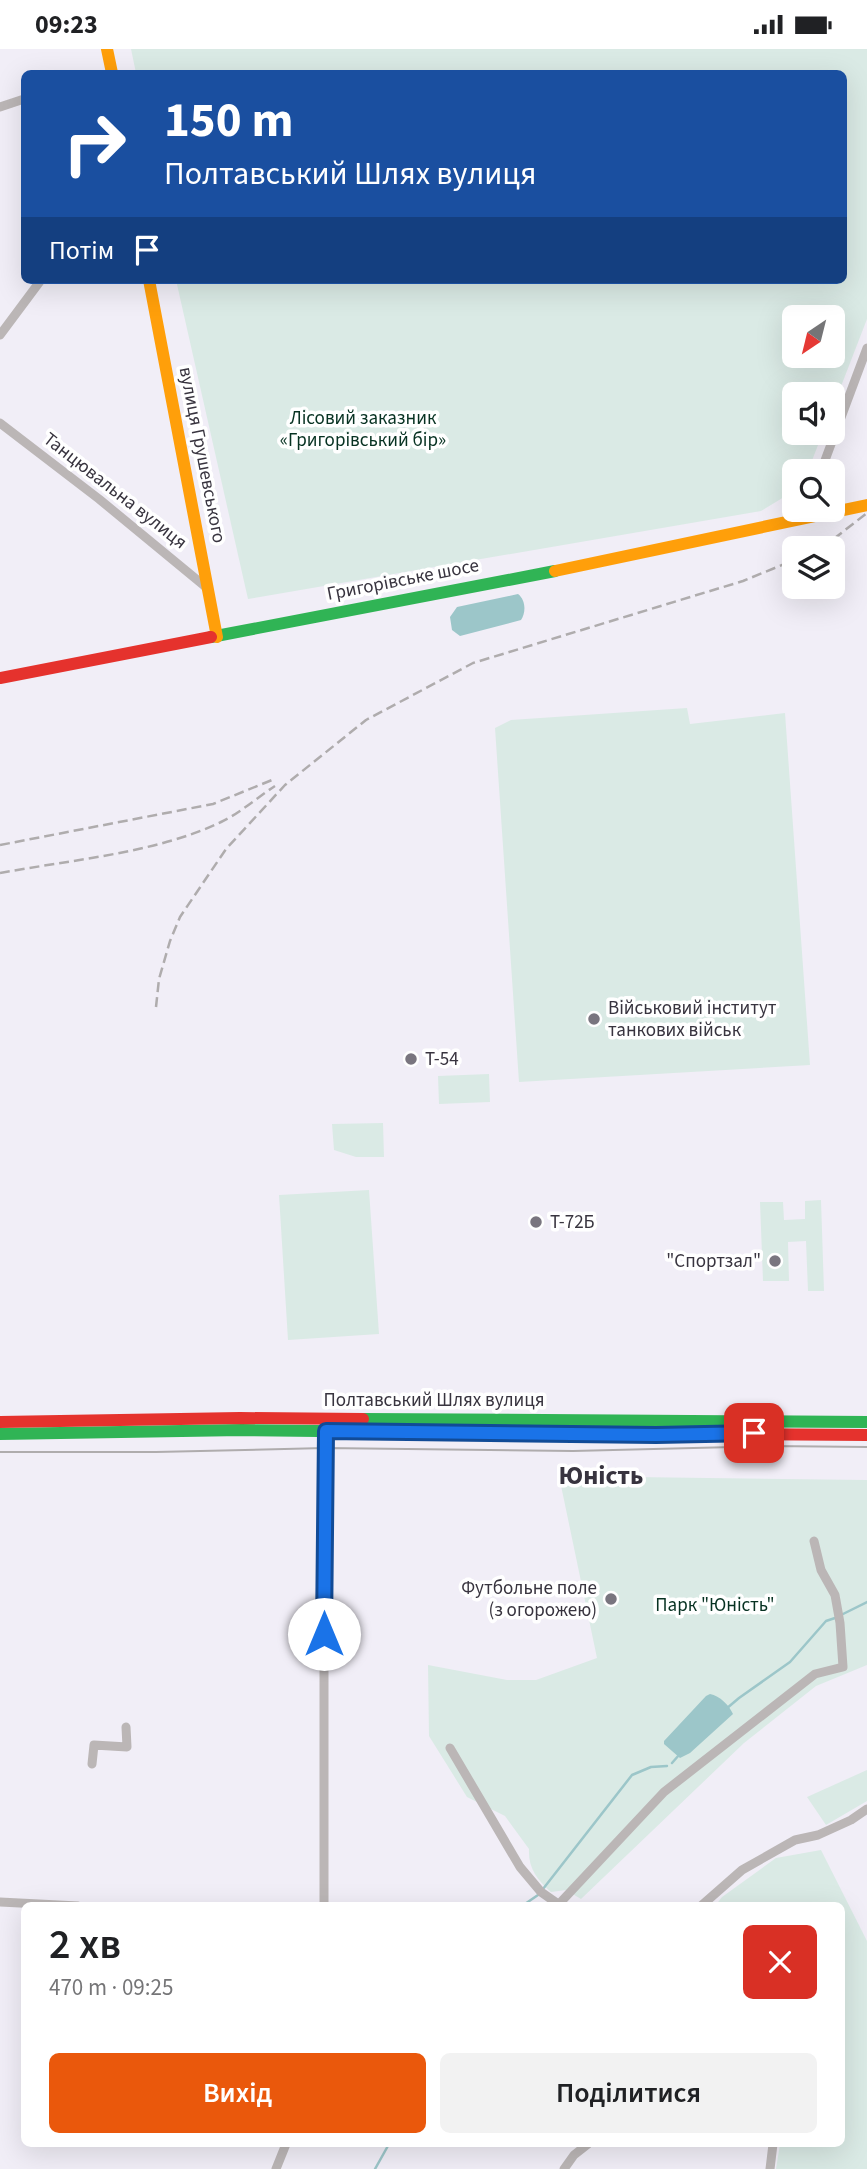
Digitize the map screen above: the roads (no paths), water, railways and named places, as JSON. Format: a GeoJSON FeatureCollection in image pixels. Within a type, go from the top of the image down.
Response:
{"type":"FeatureCollection","features":[{"type":"Feature","properties":{"kind":"main road"},"geometry":{"type":"LineString","coordinates":[[107,49],[109,70]]}},
{"type":"Feature","properties":{"kind":"main road","name":"вулиця Грушевського"},"geometry":{"type":"LineString","coordinates":[[150,284],[217,636]]}},
{"type":"Feature","properties":{"kind":"main road","name":"Григорівське шосе"},"geometry":{"type":"LineString","coordinates":[[845,508],[867,505]]}},
{"type":"Feature","properties":{"kind":"main road","name":"Григорівське шосе"},"geometry":{"type":"LineString","coordinates":[[0,677],[553,571],[782,518]]}},
{"type":"Feature","properties":{"kind":"main road","name":"Полтавський Шлях вулиця"},"geometry":{"type":"LineString","coordinates":[[0,1422],[240,1418],[326,1425],[862,1435]]}},
{"type":"Feature","properties":{"kind":"main road","name":"Полтавський Шлях вулиця"},"geometry":{"type":"LineString","coordinates":[[0,1434],[242,1430],[326,1425],[867,1422]]}},
{"type":"Feature","properties":{"kind":"street"},"geometry":{"type":"LineString","coordinates":[[0,107],[21,100]]}},
{"type":"Feature","properties":{"kind":"street"},"geometry":{"type":"LineString","coordinates":[[0,334],[38,284]]}},
{"type":"Feature","properties":{"kind":"street"},"geometry":{"type":"LineString","coordinates":[[825,459],[867,348]]}},
{"type":"Feature","properties":{"kind":"street","name":"Танцювальна вулиця"},"geometry":{"type":"LineString","coordinates":[[0,423],[207,587]]}},
{"type":"Feature","properties":{"kind":"street"},"geometry":{"type":"LineString","coordinates":[[324,1902],[326,1425]]}},
{"type":"Feature","properties":{"kind":"street"},"geometry":{"type":"LineString","coordinates":[[563,1902],[664,1792],[815,1674],[843,1668],[835,1595],[821,1570],[814,1541]]}},
{"type":"Feature","properties":{"kind":"street"},"geometry":{"type":"LineString","coordinates":[[92,1764],[94,1745],[127,1747],[126,1727]]}},
{"type":"Feature","properties":{"kind":"street"},"geometry":{"type":"LineString","coordinates":[[450,1748],[520,1867],[539,1890],[556,1902]]}},
{"type":"Feature","properties":{"kind":"street"},"geometry":{"type":"LineString","coordinates":[[706,1902],[742,1870],[795,1840],[818,1835],[851,1820],[867,1809]]}},
{"type":"Feature","properties":{"kind":"street"},"geometry":{"type":"LineString","coordinates":[[0,1902],[21,1903]]}},
{"type":"Feature","properties":{"kind":"street"},"geometry":{"type":"LineString","coordinates":[[276,2169],[285,2147]]}},
{"type":"Feature","properties":{"kind":"street"},"geometry":{"type":"LineString","coordinates":[[564,2169],[584,2147]]}},
{"type":"Feature","properties":{"kind":"street"},"geometry":{"type":"LineString","coordinates":[[769,2169],[773,2147]]}},
{"type":"Feature","properties":{"kind":"water"},"geometry":{"type":"Polygon","coordinates":[[[518,594],[524,607],[521,620],[460,636],[452,630],[450,617],[457,607],[518,594]]]}},
{"type":"Feature","properties":{"kind":"water"},"geometry":{"type":"Polygon","coordinates":[[[710,1694],[724,1701],[733,1714],[690,1753],[680,1758],[664,1741],[710,1694]]]}},
{"type":"Feature","properties":{"kind":"waterway"},"geometry":{"type":"LineString","coordinates":[[841,1615],[867,1602]]}},
{"type":"Feature","properties":{"kind":"waterway"},"geometry":{"type":"LineString","coordinates":[[726,1709],[790,1662],[826,1621],[835,1618]]}},
{"type":"Feature","properties":{"kind":"waterway"},"geometry":{"type":"LineString","coordinates":[[672,1763],[679,1755]]}},
{"type":"Feature","properties":{"kind":"waterway"},"geometry":{"type":"LineString","coordinates":[[543,1889],[632,1775],[651,1767],[667,1766]]}},
{"type":"Feature","properties":{"kind":"waterway"},"geometry":{"type":"LineString","coordinates":[[528,1902],[538,1895]]}},
{"type":"Feature","properties":{"kind":"waterway"},"geometry":{"type":"LineString","coordinates":[[375,2169],[387,2147]]}},
{"type":"Feature","properties":{"kind":"tram line"},"geometry":{"type":"LineString","coordinates":[[0,1452],[325,1448],[573,1451],[771,1446],[867,1447]]}},
{"type":"Feature","properties":{"kind":"railway"},"geometry":{"type":"LineString","coordinates":[[837,536],[867,513]]}},
{"type":"Feature","properties":{"kind":"railway"},"geometry":{"type":"LineString","coordinates":[[156,1007],[159,979],[180,917],[226,849],[285,785],[366,720],[473,663],[743,581],[782,565]]}},
{"type":"Feature","properties":{"kind":"railway"},"geometry":{"type":"LineString","coordinates":[[0,845],[213,804],[272,780]]}},
{"type":"Feature","properties":{"kind":"railway"},"geometry":{"type":"LineString","coordinates":[[0,873],[113,854],[196,833],[242,810],[275,786]]}},
{"type":"Feature","properties":{"kind":"place","name":"Військовий інститут танкових військ"},"geometry":{"type":"Point","coordinates":[594,1019]}},
{"type":"Feature","properties":{"kind":"place","name":"Т-54"},"geometry":{"type":"Point","coordinates":[411,1059]}},
{"type":"Feature","properties":{"kind":"place","name":"Т-72Б"},"geometry":{"type":"Point","coordinates":[536,1222]}},
{"type":"Feature","properties":{"kind":"place","name":"\"Спортзал\""},"geometry":{"type":"Point","coordinates":[775,1261]}},
{"type":"Feature","properties":{"kind":"place","name":"Футбольне поле (з огорожею)"},"geometry":{"type":"Point","coordinates":[611,1599]}},
{"type":"Feature","properties":{"kind":"district","name":"Юність"},"geometry":{"type":"Point","coordinates":[601,1475]}},
{"type":"Feature","properties":{"kind":"park label","name":"Лісовий заказник «Григорівський бір»"},"geometry":{"type":"Point","coordinates":[363,429]}},
{"type":"Feature","properties":{"kind":"park label","name":"Парк \"Юність\""},"geometry":{"type":"Point","coordinates":[715,1605]}}]}
